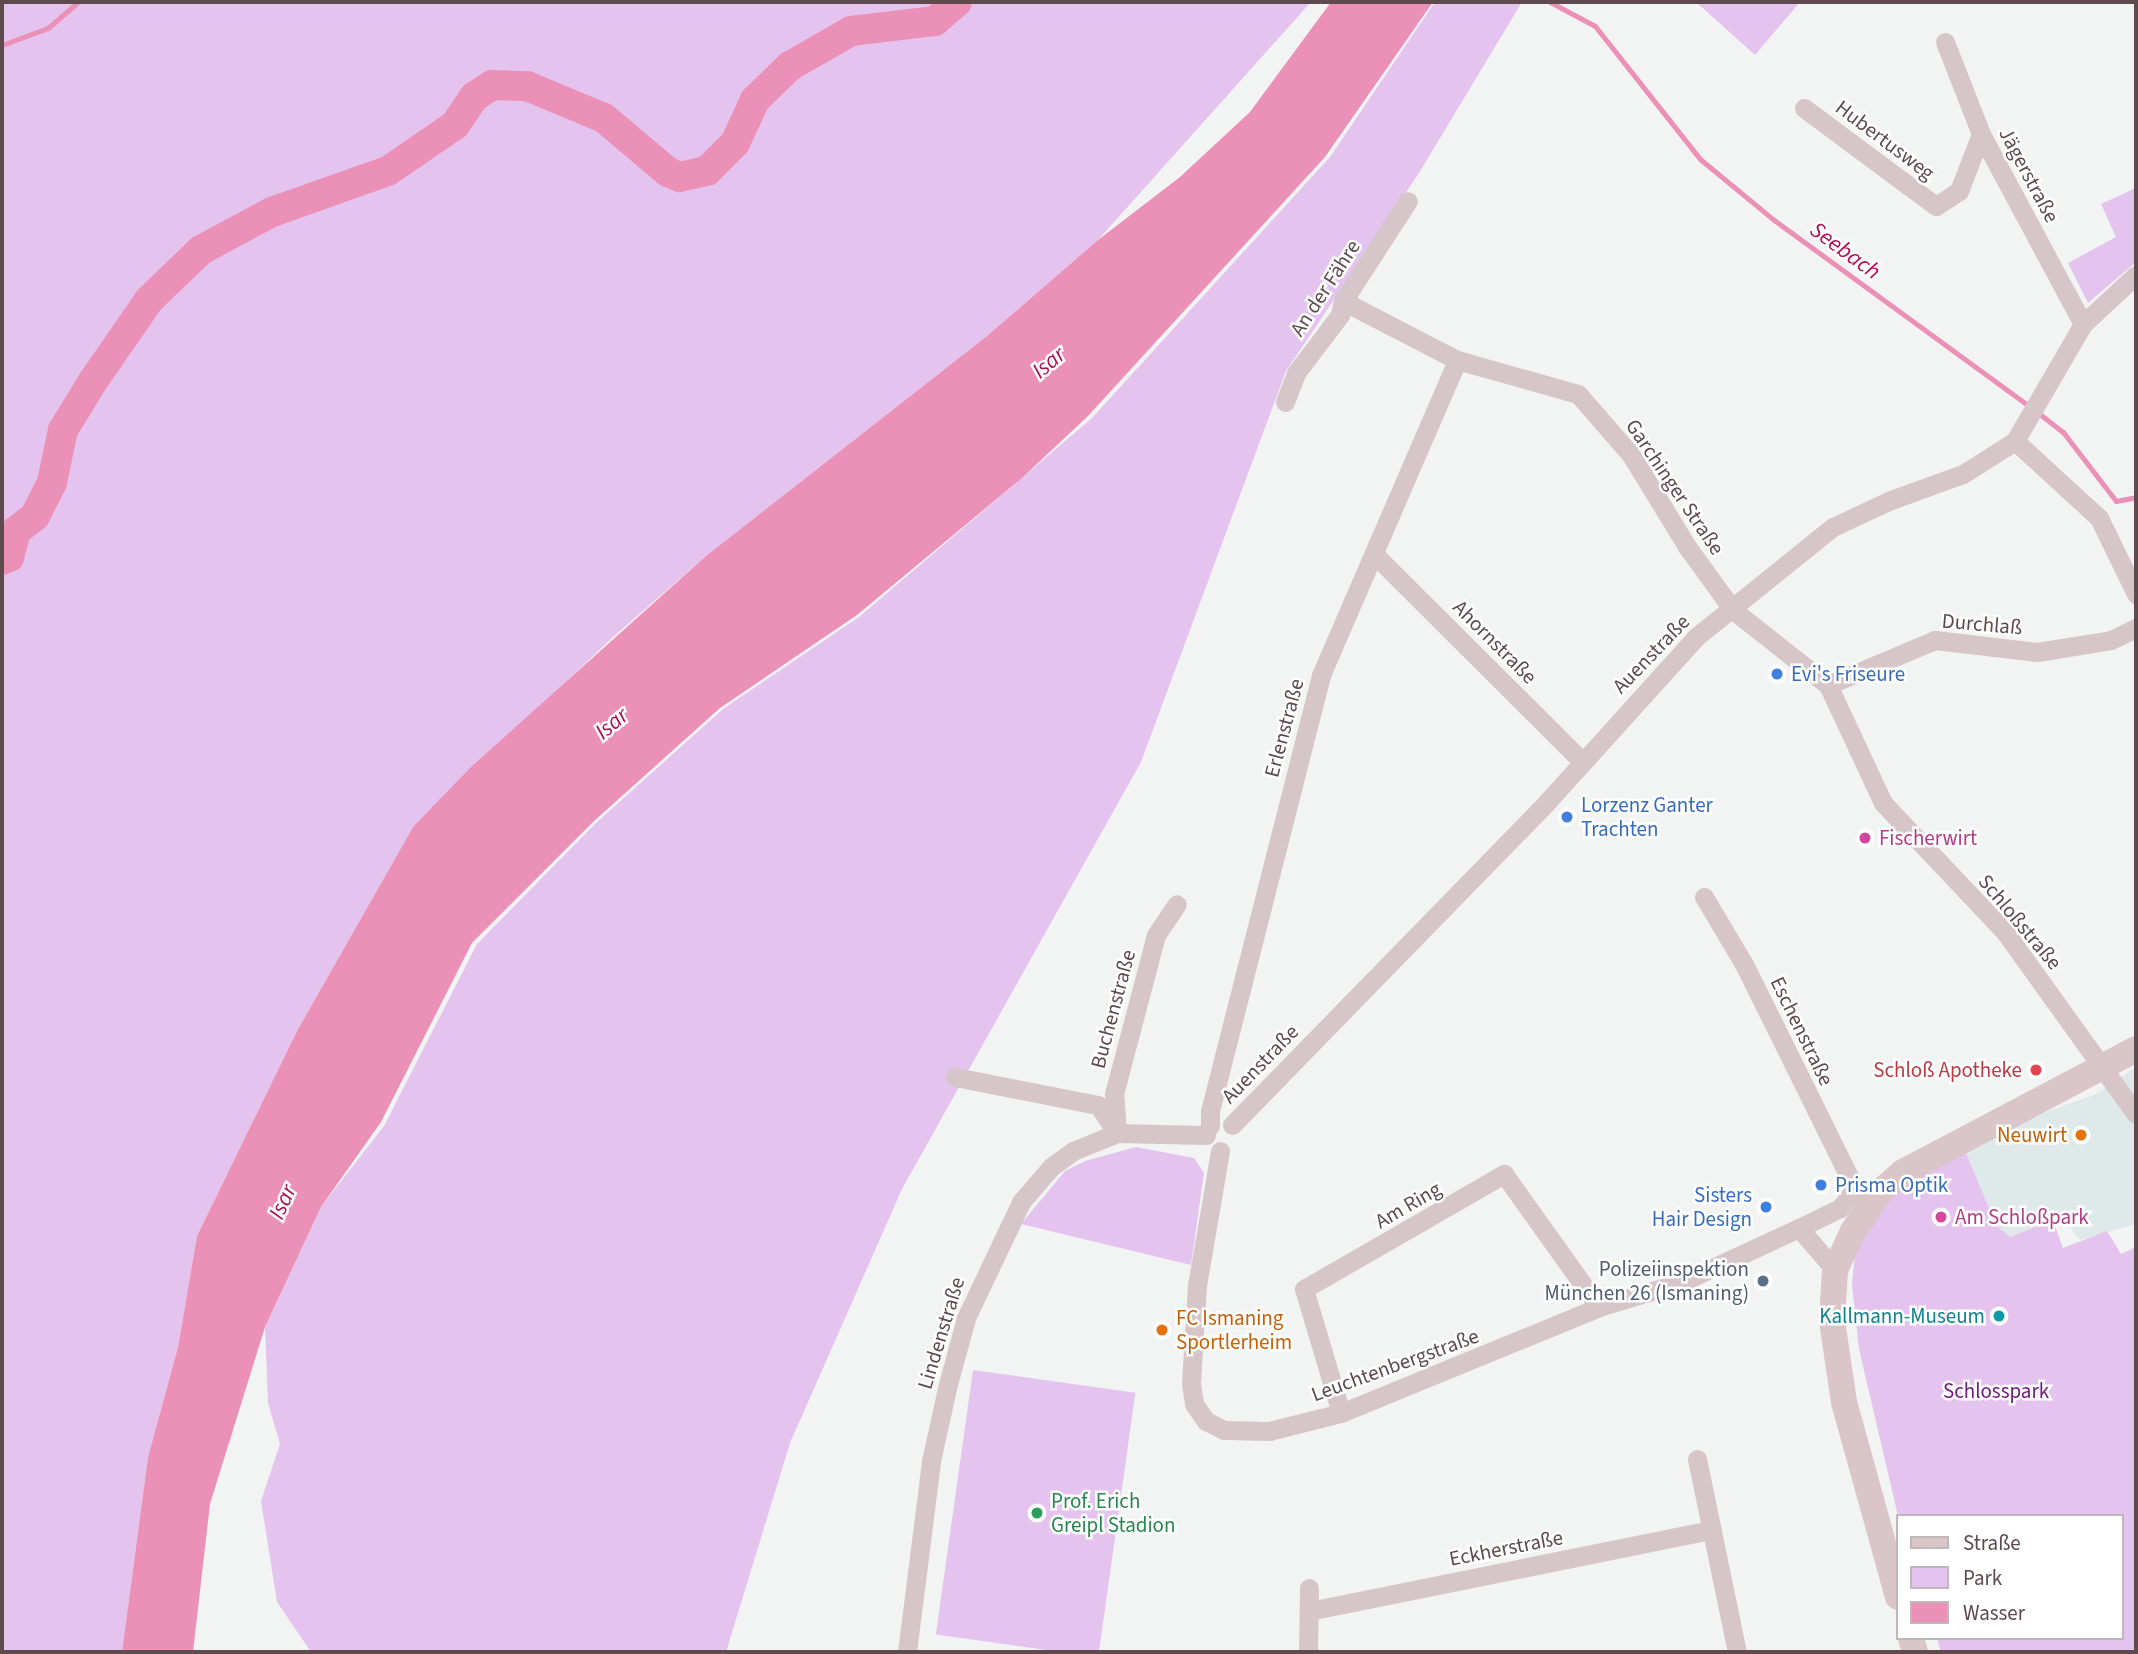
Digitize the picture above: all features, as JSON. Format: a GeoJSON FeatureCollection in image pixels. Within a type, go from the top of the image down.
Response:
{"type":"FeatureCollection","features":[{"type":"Feature","properties":{"kind":"main road"},"geometry":{"type":"LineString","coordinates":[[1896,1590],[1844,1402],[1832,1321],[1835,1270],[1868,1191],[1949,1144],[2136,1049]]}},
{"type":"Feature","properties":{"kind":"street","name":"Jägerstraße"},"geometry":{"type":"LineString","coordinates":[[1945,42],[1981,134],[2083,324]]}},
{"type":"Feature","properties":{"kind":"street","name":"Hubertusweg"},"geometry":{"type":"LineString","coordinates":[[1804,108],[1936,206],[1959,191],[1981,134]]}},
{"type":"Feature","properties":{"kind":"street","name":"An der Fähre"},"geometry":{"type":"LineString","coordinates":[[1285,402],[1296,373],[1340,315],[1343,301],[1408,201]]}},
{"type":"Feature","properties":{"kind":"street"},"geometry":{"type":"LineString","coordinates":[[2136,275],[2083,324],[2031,407],[2015,441],[2099,518],[2136,594]]}},
{"type":"Feature","properties":{"kind":"street","name":"Garchinger Straße"},"geometry":{"type":"LineString","coordinates":[[1343,301],[1457,360],[1578,394],[1630,455],[1688,548],[1732,610]]}},
{"type":"Feature","properties":{"kind":"street","name":"Erlenstraße"},"geometry":{"type":"LineString","coordinates":[[1208,1130],[1213,1098],[1321,675],[1376,556],[1457,360]]}},
{"type":"Feature","properties":{"kind":"street","name":"Auenstraße"},"geometry":{"type":"LineString","coordinates":[[1232,1125],[1547,802],[1581,760],[1696,636],[1833,527],[1891,500],[1964,474],[2015,441]]}},
{"type":"Feature","properties":{"kind":"street","name":"Ahornstraße"},"geometry":{"type":"LineString","coordinates":[[1376,556],[1581,760]]}},
{"type":"Feature","properties":{"kind":"street","name":"Schloßstraße"},"geometry":{"type":"LineString","coordinates":[[1732,610],[1828,685],[1883,803],[2005,932],[2136,1114]]}},
{"type":"Feature","properties":{"kind":"street","name":"Durchlaß"},"geometry":{"type":"LineString","coordinates":[[1828,685],[1935,640],[2037,652],[2111,640],[2136,628]]}},
{"type":"Feature","properties":{"kind":"street","name":"Eschenstraße"},"geometry":{"type":"LineString","coordinates":[[1704,897],[1744,964],[1868,1191]]}},
{"type":"Feature","properties":{"kind":"street","name":"Buchenstraße"},"geometry":{"type":"LineString","coordinates":[[1117,1133],[1114,1094],[1156,935],[1177,904]]}},
{"type":"Feature","properties":{"kind":"street"},"geometry":{"type":"LineString","coordinates":[[955,1077],[1098,1105],[1117,1133]]}},
{"type":"Feature","properties":{"kind":"street"},"geometry":{"type":"LineString","coordinates":[[1224,1121],[1232,1125],[1234,1145],[1220,1151],[1208,1144],[1208,1130],[1224,1121]]}},
{"type":"Feature","properties":{"kind":"street","name":"Lindenstraße"},"geometry":{"type":"LineString","coordinates":[[907,1652],[935,1439],[966,1318],[1021,1202],[1051,1167],[1073,1151],[1117,1133],[1208,1130]]}},
{"type":"Feature","properties":{"kind":"street","name":"Leuchtenbergstraße"},"geometry":{"type":"LineString","coordinates":[[1220,1151],[1197,1285],[1191,1364],[1194,1404],[1206,1421],[1224,1430],[1245,1432],[1342,1413],[1599,1307],[1682,1282],[1800,1228]]}},
{"type":"Feature","properties":{"kind":"street","name":"Am Ring"},"geometry":{"type":"LineString","coordinates":[[1342,1413],[1304,1289],[1504,1174],[1599,1307]]}},
{"type":"Feature","properties":{"kind":"street"},"geometry":{"type":"LineString","coordinates":[[1835,1270],[1800,1228],[1868,1191]]}},
{"type":"Feature","properties":{"kind":"street"},"geometry":{"type":"LineString","coordinates":[[1697,1459],[1737,1652]]}},
{"type":"Feature","properties":{"kind":"street","name":"Eckherstraße"},"geometry":{"type":"LineString","coordinates":[[1309,1611],[1712,1530]]}},
{"type":"Feature","properties":{"kind":"street"},"geometry":{"type":"LineString","coordinates":[[1308,1652],[1309,1588]]}},
{"type":"Feature","properties":{"kind":"shaded area"},"geometry":{"type":"Polygon","coordinates":[[[2136,1067],[2136,1224],[2080,1240],[2062,1217],[2010,1237],[1904,1182],[1968,1140],[2096,1094],[2136,1067]]]}},
{"type":"Feature","properties":{"kind":"green space"},"geometry":{"type":"Polygon","coordinates":[[[2,2],[1311,2],[1098,240],[987,336],[706,556],[613,637],[413,827],[297,1031],[197,1236],[178,1347],[148,1457],[122,1652],[2,1652],[2,2]]]}},
{"type":"Feature","properties":{"kind":"green space"},"geometry":{"type":"Polygon","coordinates":[[[1435,2],[1522,2],[1419,173],[1286,371],[1141,762],[902,1189],[790,1443],[726,1652],[311,1652],[277,1602],[261,1501],[280,1444],[268,1403],[265,1327],[321,1207],[384,1126],[477,944],[596,823],[723,709],[859,617],[1092,418],[1330,157],[1435,2]]]}},
{"type":"Feature","properties":{"kind":"green space"},"geometry":{"type":"Polygon","coordinates":[[[1696,2],[1800,2],[1755,55],[1696,2]]]}},
{"type":"Feature","properties":{"kind":"green space"},"geometry":{"type":"Polygon","coordinates":[[[2136,188],[2136,262],[2088,303],[2068,263],[2116,237],[2101,204],[2136,188]]]}},
{"type":"Feature","properties":{"kind":"green space"},"geometry":{"type":"Polygon","coordinates":[[[1136,1147],[1194,1158],[1204,1173],[1191,1265],[1021,1224],[1065,1171],[1085,1161],[1136,1147]]]}},
{"type":"Feature","properties":{"kind":"green space","name":"Schlosspark"},"geometry":{"type":"Polygon","coordinates":[[[1964,1148],[1996,1225],[2010,1237],[2053,1220],[2063,1248],[2107,1231],[2121,1254],[2136,1247],[2136,1652],[1941,1652],[1938,1640],[2124,1640],[2124,1514],[1898,1514],[1859,1349],[1852,1285],[1855,1252],[1889,1198],[1919,1172],[1964,1148]]]}},
{"type":"Feature","properties":{"kind":"green space","name":"Prof. Erich Greipl Stadion"},"geometry":{"type":"Polygon","coordinates":[[[973,1370],[1135,1393],[1099,1652],[1061,1652],[936,1634],[973,1370]]]}},
{"type":"Feature","properties":{"kind":"water","name":"Isar"},"geometry":{"type":"Polygon","coordinates":[[[1331,2],[1433,2],[1325,157],[1088,416],[1022,478],[857,615],[720,708],[593,822],[472,943],[381,1122],[321,1207],[265,1327],[210,1504],[193,1652],[122,1652],[148,1457],[178,1347],[197,1236],[297,1031],[413,827],[471,767],[706,556],[987,336],[1098,240],[1180,177],[1250,112],[1331,2]]]}},
{"type":"Feature","properties":{"kind":"waterway"},"geometry":{"type":"LineString","coordinates":[[2,45],[48,28],[78,2]]}},
{"type":"Feature","properties":{"kind":"waterway"},"geometry":{"type":"LineString","coordinates":[[2,560],[9,557],[16,531],[35,516],[52,482],[63,430],[93,381],[149,300],[201,250],[272,212],[388,171],[455,125],[474,97],[492,85],[527,86],[604,118],[668,172],[680,177],[707,171],[735,143],[755,100],[790,66],[851,31],[935,21],[957,2]]}},
{"type":"Feature","properties":{"kind":"waterway","name":"Seebach"},"geometry":{"type":"LineString","coordinates":[[1550,2],[1595,26],[1700,159],[1774,220],[2029,406]]}},
{"type":"Feature","properties":{"kind":"waterway","name":"Seebach"},"geometry":{"type":"LineString","coordinates":[[2037,412],[2063,432],[2116,501],[2136,497]]}},
{"type":"Feature","properties":{"kind":"place","name":"Evi's Friseure"},"geometry":{"type":"Point","coordinates":[1777,674]}},
{"type":"Feature","properties":{"kind":"place","name":"Lorzenz Ganter Trachten"},"geometry":{"type":"Point","coordinates":[1567,817]}},
{"type":"Feature","properties":{"kind":"place","name":"Fischerwirt"},"geometry":{"type":"Point","coordinates":[1865,838]}},
{"type":"Feature","properties":{"kind":"place","name":"Schloß Apotheke"},"geometry":{"type":"Point","coordinates":[2036,1070]}},
{"type":"Feature","properties":{"kind":"place","name":"Neuwirt"},"geometry":{"type":"Point","coordinates":[2081,1135]}},
{"type":"Feature","properties":{"kind":"place","name":"Prisma Optik"},"geometry":{"type":"Point","coordinates":[1821,1185]}},
{"type":"Feature","properties":{"kind":"place","name":"Sisters Hair Design"},"geometry":{"type":"Point","coordinates":[1766,1207]}},
{"type":"Feature","properties":{"kind":"place","name":"Am Schloßpark"},"geometry":{"type":"Point","coordinates":[1941,1217]}},
{"type":"Feature","properties":{"kind":"place","name":"Polizeiinspektion München 26 (Ismaning)"},"geometry":{"type":"Point","coordinates":[1763,1281]}},
{"type":"Feature","properties":{"kind":"place","name":"Kallmann-Museum"},"geometry":{"type":"Point","coordinates":[1999,1316]}},
{"type":"Feature","properties":{"kind":"place","name":"FC Ismaning Sportlerheim"},"geometry":{"type":"Point","coordinates":[1162,1330]}},
{"type":"Feature","properties":{"kind":"place","name":"Prof. Erich Greipl Stadion"},"geometry":{"type":"Point","coordinates":[1037,1513]}}]}
